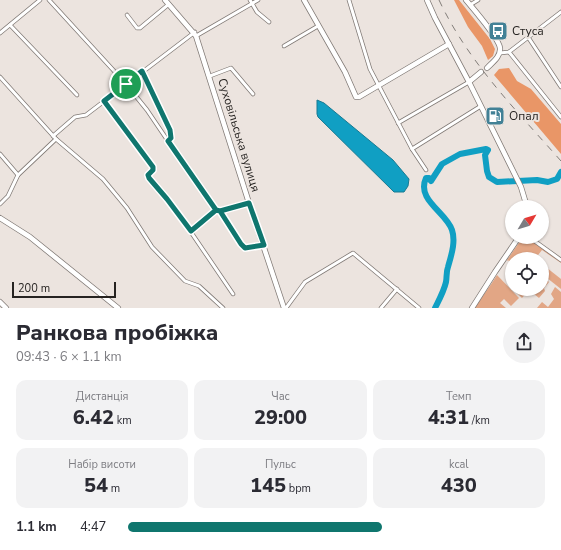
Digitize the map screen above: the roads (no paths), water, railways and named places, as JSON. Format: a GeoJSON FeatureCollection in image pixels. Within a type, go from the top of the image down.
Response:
{"type":"FeatureCollection","features":[{"type":"Feature","properties":{"kind":"street"},"geometry":{"type":"LineString","coordinates":[[0,33],[40,0]]}},
{"type":"Feature","properties":{"kind":"street"},"geometry":{"type":"LineString","coordinates":[[50,0],[126,84],[147,110],[242,246],[249,248],[264,245]]}},
{"type":"Feature","properties":{"kind":"street"},"geometry":{"type":"LineString","coordinates":[[0,204],[12,191],[18,175],[75,117],[86,115],[142,71],[195,34],[251,2],[258,0]]}},
{"type":"Feature","properties":{"kind":"street"},"geometry":{"type":"LineString","coordinates":[[304,0],[345,72],[356,97],[359,97],[449,44]]}},
{"type":"Feature","properties":{"kind":"street"},"geometry":{"type":"LineString","coordinates":[[349,0],[370,69],[377,86],[412,149],[426,170]]}},
{"type":"Feature","properties":{"kind":"street"},"geometry":{"type":"LineString","coordinates":[[427,0],[516,176],[524,200]]}},
{"type":"Feature","properties":{"kind":"street"},"geometry":{"type":"LineString","coordinates":[[466,0],[499,42],[500,53],[487,68]]}},
{"type":"Feature","properties":{"kind":"street"},"geometry":{"type":"LineString","coordinates":[[470,5],[478,0]]}},
{"type":"Feature","properties":{"kind":"street"},"geometry":{"type":"LineString","coordinates":[[126,15],[137,28],[140,28],[167,2]]}},
{"type":"Feature","properties":{"kind":"street","name":"Суховільська вулиця"},"geometry":{"type":"LineString","coordinates":[[167,2],[195,34],[210,76],[249,203],[285,308]]}},
{"type":"Feature","properties":{"kind":"street"},"geometry":{"type":"LineString","coordinates":[[251,2],[260,15],[269,22]]}},
{"type":"Feature","properties":{"kind":"street"},"geometry":{"type":"LineString","coordinates":[[500,53],[509,52],[561,14]]}},
{"type":"Feature","properties":{"kind":"street"},"geometry":{"type":"LineString","coordinates":[[10,25],[77,95]]}},
{"type":"Feature","properties":{"kind":"street"},"geometry":{"type":"LineString","coordinates":[[284,46],[318,26]]}},
{"type":"Feature","properties":{"kind":"street"},"geometry":{"type":"LineString","coordinates":[[528,37],[561,87]]}},
{"type":"Feature","properties":{"kind":"street"},"geometry":{"type":"LineString","coordinates":[[509,52],[561,117]]}},
{"type":"Feature","properties":{"kind":"street"},"geometry":{"type":"LineString","coordinates":[[210,76],[231,68],[253,94]]}},
{"type":"Feature","properties":{"kind":"street"},"geometry":{"type":"LineString","coordinates":[[142,71],[170,130],[171,138],[168,141]]}},
{"type":"Feature","properties":{"kind":"street"},"geometry":{"type":"LineString","coordinates":[[398,123],[469,82],[481,72]]}},
{"type":"Feature","properties":{"kind":"street"},"geometry":{"type":"LineString","coordinates":[[0,77],[54,138],[103,179],[127,208],[152,247],[185,281],[199,286],[224,308]]}},
{"type":"Feature","properties":{"kind":"street"},"geometry":{"type":"LineString","coordinates":[[104,101],[153,167],[153,170],[148,175],[149,178],[191,231],[233,294]]}},
{"type":"Feature","properties":{"kind":"street"},"geometry":{"type":"LineString","coordinates":[[412,149],[481,106]]}},
{"type":"Feature","properties":{"kind":"street"},"geometry":{"type":"LineString","coordinates":[[0,154],[18,175]]}},
{"type":"Feature","properties":{"kind":"street"},"geometry":{"type":"LineString","coordinates":[[191,231],[218,210],[249,203]]}},
{"type":"Feature","properties":{"kind":"street"},"geometry":{"type":"LineString","coordinates":[[0,218],[30,238],[118,308]]}},
{"type":"Feature","properties":{"kind":"street"},"geometry":{"type":"LineString","coordinates":[[472,308],[514,244]]}},
{"type":"Feature","properties":{"kind":"street"},"geometry":{"type":"LineString","coordinates":[[539,244],[561,260]]}},
{"type":"Feature","properties":{"kind":"street"},"geometry":{"type":"LineString","coordinates":[[285,308],[305,282],[353,253],[419,308]]}},
{"type":"Feature","properties":{"kind":"street"},"geometry":{"type":"LineString","coordinates":[[381,308],[397,289]]}},
{"type":"Feature","properties":{"kind":"street"},"geometry":{"type":"LineString","coordinates":[[0,302],[6,308]]}},
{"type":"Feature","properties":{"kind":"water"},"geometry":{"type":"Polygon","coordinates":[[[317,100],[324,103],[393,160],[409,179],[408,186],[404,192],[394,192],[318,117],[317,100]]]}},
{"type":"Feature","properties":{"kind":"waterway"},"geometry":{"type":"LineString","coordinates":[[435,308],[445,285],[453,249],[453,235],[449,224],[433,206],[425,193],[424,186],[426,178],[429,178],[431,181],[442,164],[460,154],[486,149],[488,150],[485,155],[487,171],[489,177],[497,182],[537,180],[548,182],[557,179],[561,172]]}},
{"type":"Feature","properties":{"kind":"railway"},"geometry":{"type":"LineString","coordinates":[[439,0],[451,23],[478,65],[510,104],[561,161]]}},
{"type":"Feature","properties":{"kind":"place","name":"Стуса"},"geometry":{"type":"Point","coordinates":[498,31]}},
{"type":"Feature","properties":{"kind":"place","name":"Опал"},"geometry":{"type":"Point","coordinates":[495,116]}}]}
